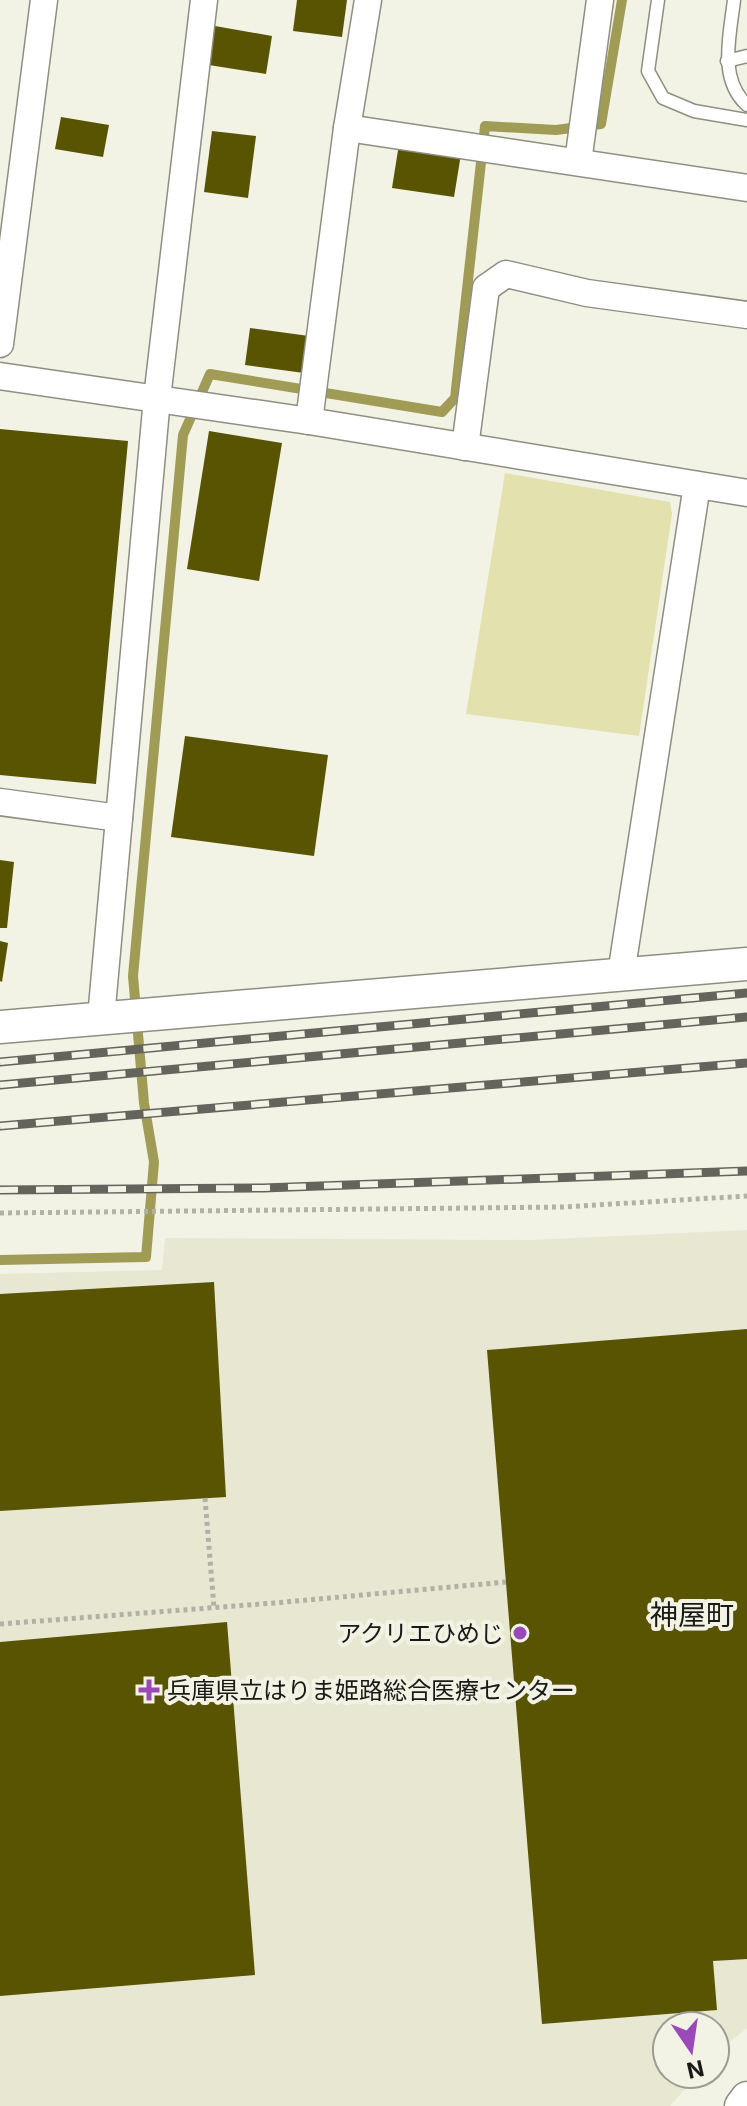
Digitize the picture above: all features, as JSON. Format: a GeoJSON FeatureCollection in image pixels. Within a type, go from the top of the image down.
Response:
{"type":"FeatureCollection","features":[{"type":"Feature","properties":{"kind":"street"},"geometry":{"type":"LineString","coordinates":[[0,344],[44,0]]}},
{"type":"Feature","properties":{"kind":"street"},"geometry":{"type":"LineString","coordinates":[[101,1018],[157,398],[204,0]]}},
{"type":"Feature","properties":{"kind":"street"},"geometry":{"type":"LineString","coordinates":[[311,401],[347,128],[368,0]]}},
{"type":"Feature","properties":{"kind":"street"},"geometry":{"type":"LineString","coordinates":[[578,162],[600,0]]}},
{"type":"Feature","properties":{"kind":"street"},"geometry":{"type":"LineString","coordinates":[[347,128],[747,188]]}},
{"type":"Feature","properties":{"kind":"street"},"geometry":{"type":"LineString","coordinates":[[465,447],[486,288],[506,274],[587,293],[747,315]]}},
{"type":"Feature","properties":{"kind":"street"},"geometry":{"type":"LineString","coordinates":[[0,376],[157,398],[311,401],[465,447],[747,493]]}},
{"type":"Feature","properties":{"kind":"street"},"geometry":{"type":"LineString","coordinates":[[621,974],[697,485]]}},
{"type":"Feature","properties":{"kind":"street"},"geometry":{"type":"LineString","coordinates":[[0,802],[119,818]]}},
{"type":"Feature","properties":{"kind":"street"},"geometry":{"type":"LineString","coordinates":[[0,1027],[747,964]]}},
{"type":"Feature","properties":{"kind":"street"},"geometry":{"type":"LineString","coordinates":[[741,2106],[747,2098]]}},
{"type":"Feature","properties":{"kind":"lane"},"geometry":{"type":"LineString","coordinates":[[658,0],[648,71],[663,98],[694,111],[747,120]]}},
{"type":"Feature","properties":{"kind":"lane"},"geometry":{"type":"LineString","coordinates":[[734,0],[727,61],[737,96],[747,105]]}},
{"type":"Feature","properties":{"kind":"lane"},"geometry":{"type":"LineString","coordinates":[[727,61],[747,56]]}},
{"type":"Feature","properties":{"kind":"path"},"geometry":{"type":"LineString","coordinates":[[0,1213],[563,1207],[747,1196]]}},
{"type":"Feature","properties":{"kind":"path"},"geometry":{"type":"LineString","coordinates":[[205,1498],[214,1608]]}},
{"type":"Feature","properties":{"kind":"path"},"geometry":{"type":"LineString","coordinates":[[0,1624],[506,1582]]}},
{"type":"Feature","properties":{"kind":"shaded area"},"geometry":{"type":"Polygon","coordinates":[[[505,473],[670,502],[672,514],[639,736],[466,714],[505,473]]]}},
{"type":"Feature","properties":{"kind":"shaded area","name":"アクリエひめじ"},"geometry":{"type":"Polygon","coordinates":[[[747,1230],[747,2028],[731,2041],[731,2010],[651,2010],[651,2090],[684,2090],[670,2106],[0,2106],[0,1274],[162,1270],[165,1238],[532,1240],[747,1230]]]}},
{"type":"Feature","properties":{"kind":"building"},"geometry":{"type":"Polygon","coordinates":[[[297,0],[347,0],[342,37],[293,31],[297,0]]]}},
{"type":"Feature","properties":{"kind":"building"},"geometry":{"type":"Polygon","coordinates":[[[215,26],[272,36],[266,74],[209,65],[215,26]]]}},
{"type":"Feature","properties":{"kind":"building"},"geometry":{"type":"Polygon","coordinates":[[[61,117],[109,125],[103,157],[55,149],[61,117]]]}},
{"type":"Feature","properties":{"kind":"building"},"geometry":{"type":"Polygon","coordinates":[[[212,131],[256,136],[248,198],[204,192],[212,131]]]}},
{"type":"Feature","properties":{"kind":"building"},"geometry":{"type":"Polygon","coordinates":[[[399,144],[461,154],[454,197],[392,188],[399,144]]]}},
{"type":"Feature","properties":{"kind":"building"},"geometry":{"type":"Polygon","coordinates":[[[250,328],[309,336],[304,373],[245,365],[250,328]]]}},
{"type":"Feature","properties":{"kind":"building"},"geometry":{"type":"Polygon","coordinates":[[[0,429],[128,441],[96,784],[0,775],[0,429]]]}},
{"type":"Feature","properties":{"kind":"building"},"geometry":{"type":"Polygon","coordinates":[[[209,431],[282,443],[259,581],[187,569],[209,431]]]}},
{"type":"Feature","properties":{"kind":"building"},"geometry":{"type":"Polygon","coordinates":[[[185,736],[328,755],[314,856],[171,837],[185,736]]]}},
{"type":"Feature","properties":{"kind":"building"},"geometry":{"type":"Polygon","coordinates":[[[0,860],[14,862],[7,928],[0,928],[0,860]]]}},
{"type":"Feature","properties":{"kind":"building"},"geometry":{"type":"Polygon","coordinates":[[[0,941],[8,943],[2,982],[0,981],[0,941]]]}},
{"type":"Feature","properties":{"kind":"building"},"geometry":{"type":"Polygon","coordinates":[[[214,1282],[226,1497],[0,1511],[0,1294],[214,1282]]]}},
{"type":"Feature","properties":{"kind":"building"},"geometry":{"type":"Polygon","coordinates":[[[747,1329],[747,1959],[713,1961],[717,2010],[651,2010],[651,2015],[542,2024],[487,1350],[747,1329]]]}},
{"type":"Feature","properties":{"kind":"building"},"geometry":{"type":"Polygon","coordinates":[[[227,1622],[255,1975],[0,1996],[0,1642],[227,1622]]]}},
{"type":"Feature","properties":{"kind":"waterway"},"geometry":{"type":"LineString","coordinates":[[0,1260],[146,1257],[154,1162],[144,1103],[133,976],[183,435],[210,374],[442,412],[455,398],[485,126],[556,130],[601,124],[622,0]]}},
{"type":"Feature","properties":{"kind":"railway"},"geometry":{"type":"LineString","coordinates":[[0,1062],[747,993]]}},
{"type":"Feature","properties":{"kind":"railway"},"geometry":{"type":"LineString","coordinates":[[0,1085],[747,1017]]}},
{"type":"Feature","properties":{"kind":"railway"},"geometry":{"type":"LineString","coordinates":[[0,1126],[747,1063]]}},
{"type":"Feature","properties":{"kind":"railway"},"geometry":{"type":"LineString","coordinates":[[0,1190],[263,1188],[747,1171]]}},
{"type":"Feature","properties":{"kind":"place","name":"アクリエひめじ"},"geometry":{"type":"Point","coordinates":[520,1633]}},
{"type":"Feature","properties":{"kind":"place","name":"兵庫県立はりま姫路総合医療センター"},"geometry":{"type":"Point","coordinates":[149,1690]}},
{"type":"Feature","properties":{"kind":"district","name":"神屋町"},"geometry":{"type":"Point","coordinates":[692,1615]}}]}
